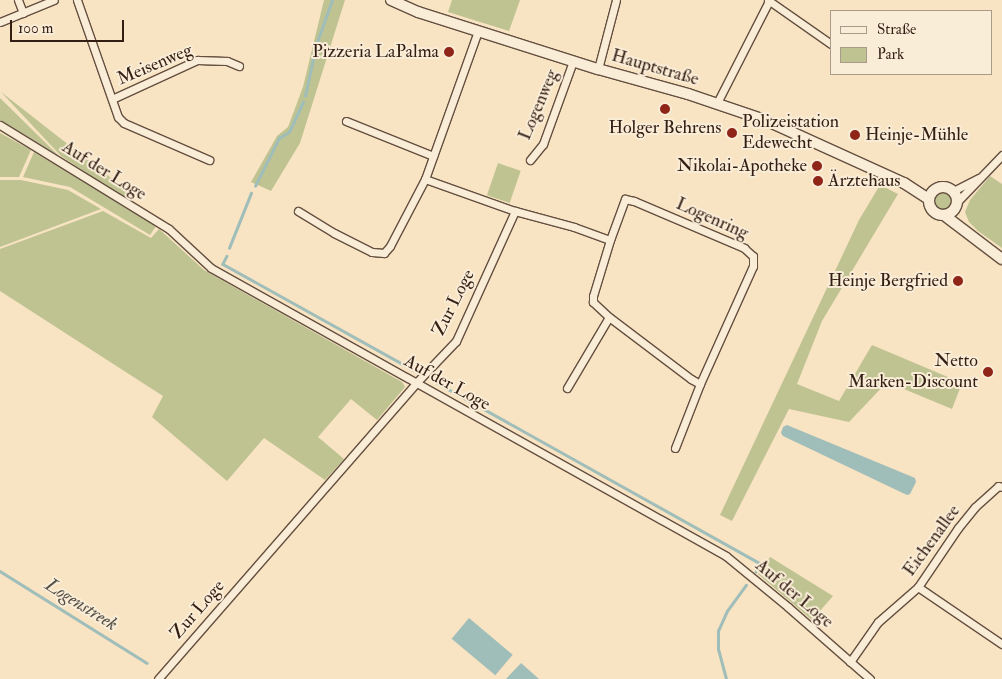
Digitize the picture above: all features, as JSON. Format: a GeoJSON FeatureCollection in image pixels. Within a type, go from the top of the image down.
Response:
{"type":"FeatureCollection","features":[{"type":"Feature","properties":{"kind":"main road","name":"Hauptstraße"},"geometry":{"type":"LineString","coordinates":[[391,0],[418,12],[598,69],[717,103],[796,133],[931,195]]}},
{"type":"Feature","properties":{"kind":"main road"},"geometry":{"type":"LineString","coordinates":[[967,233],[955,206],[953,191],[945,187],[931,195],[933,211],[944,215],[967,233],[1002,259]]}},
{"type":"Feature","properties":{"kind":"main road"},"geometry":{"type":"LineString","coordinates":[[944,215],[955,206]]}},
{"type":"Feature","properties":{"kind":"street"},"geometry":{"type":"LineString","coordinates":[[18,0],[23,13]]}},
{"type":"Feature","properties":{"kind":"street"},"geometry":{"type":"LineString","coordinates":[[0,22],[54,0]]}},
{"type":"Feature","properties":{"kind":"street"},"geometry":{"type":"LineString","coordinates":[[77,0],[118,117],[124,123],[209,160]]}},
{"type":"Feature","properties":{"kind":"street"},"geometry":{"type":"LineString","coordinates":[[598,69],[616,0]]}},
{"type":"Feature","properties":{"kind":"street"},"geometry":{"type":"LineString","coordinates":[[717,103],[769,0],[830,43]]}},
{"type":"Feature","properties":{"kind":"street"},"geometry":{"type":"LineString","coordinates":[[298,211],[334,233],[372,252],[384,253],[390,246],[425,180],[478,31]]}},
{"type":"Feature","properties":{"kind":"street","name":"Meisenweg"},"geometry":{"type":"LineString","coordinates":[[112,99],[197,60],[227,61],[239,66]]}},
{"type":"Feature","properties":{"kind":"street","name":"Logenweg"},"geometry":{"type":"LineString","coordinates":[[530,160],[543,144],[573,61]]}},
{"type":"Feature","properties":{"kind":"street"},"geometry":{"type":"LineString","coordinates":[[346,121],[432,156]]}},
{"type":"Feature","properties":{"kind":"street","name":"Auf der Loge"},"geometry":{"type":"LineString","coordinates":[[0,125],[169,229],[211,268],[726,556],[870,679]]}},
{"type":"Feature","properties":{"kind":"street"},"geometry":{"type":"LineString","coordinates":[[955,206],[1002,155]]}},
{"type":"Feature","properties":{"kind":"street"},"geometry":{"type":"LineString","coordinates":[[953,191],[985,174]]}},
{"type":"Feature","properties":{"kind":"street"},"geometry":{"type":"LineString","coordinates":[[425,180],[515,211],[574,227],[610,240]]}},
{"type":"Feature","properties":{"kind":"street","name":"Logenring"},"geometry":{"type":"LineString","coordinates":[[675,448],[700,384],[752,266],[753,256],[744,248],[634,201],[625,199],[593,296],[594,302],[609,317],[691,380],[700,384]]}},
{"type":"Feature","properties":{"kind":"street","name":"Zur Loge"},"geometry":{"type":"LineString","coordinates":[[158,679],[416,383],[456,341],[515,211]]}},
{"type":"Feature","properties":{"kind":"street"},"geometry":{"type":"LineString","coordinates":[[567,388],[609,317]]}},
{"type":"Feature","properties":{"kind":"street","name":"Eichenallee"},"geometry":{"type":"LineString","coordinates":[[850,662],[878,622],[918,587],[958,528],[975,507],[998,486],[1002,487]]}},
{"type":"Feature","properties":{"kind":"street"},"geometry":{"type":"LineString","coordinates":[[918,587],[1002,644]]}},
{"type":"Feature","properties":{"kind":"green space"},"geometry":{"type":"Polygon","coordinates":[[[324,0],[345,0],[300,143],[271,191],[251,182],[277,136],[288,127],[303,87],[324,0]]]}},
{"type":"Feature","properties":{"kind":"green space"},"geometry":{"type":"Polygon","coordinates":[[[452,0],[520,0],[509,31],[448,12],[452,0]]]}},
{"type":"Feature","properties":{"kind":"green space"},"geometry":{"type":"Polygon","coordinates":[[[1,92],[129,192],[124,198],[61,156],[1,92]]]}},
{"type":"Feature","properties":{"kind":"green space"},"geometry":{"type":"Polygon","coordinates":[[[0,98],[58,155],[0,120],[0,98]]]}},
{"type":"Feature","properties":{"kind":"green space"},"geometry":{"type":"Polygon","coordinates":[[[0,133],[31,150],[19,177],[0,177],[0,133]]]}},
{"type":"Feature","properties":{"kind":"green space"},"geometry":{"type":"Polygon","coordinates":[[[34,152],[156,226],[150,235],[70,187],[23,177],[34,152]]]}},
{"type":"Feature","properties":{"kind":"green space"},"geometry":{"type":"Polygon","coordinates":[[[498,163],[521,171],[510,203],[487,195],[498,163]]]}},
{"type":"Feature","properties":{"kind":"green space"},"geometry":{"type":"Polygon","coordinates":[[[990,176],[1002,184],[1002,248],[978,231],[969,222],[965,212],[970,200],[990,176]]]}},
{"type":"Feature","properties":{"kind":"green space"},"geometry":{"type":"Polygon","coordinates":[[[0,180],[21,180],[68,190],[101,209],[0,247],[0,180]]]}},
{"type":"Feature","properties":{"kind":"green space"},"geometry":{"type":"Polygon","coordinates":[[[880,185],[898,194],[822,321],[797,384],[839,401],[872,345],[962,383],[952,409],[887,382],[849,422],[789,409],[732,521],[720,515],[859,220],[880,185]]]}},
{"type":"Feature","properties":{"kind":"green space"},"geometry":{"type":"Polygon","coordinates":[[[943,193],[951,201],[943,209],[935,201],[943,193]]]}},
{"type":"Feature","properties":{"kind":"green space"},"geometry":{"type":"Polygon","coordinates":[[[103,211],[151,238],[159,229],[204,270],[402,382],[405,387],[377,420],[351,399],[318,437],[344,459],[325,480],[264,438],[227,481],[152,417],[163,396],[0,291],[0,249],[103,211]]]}},
{"type":"Feature","properties":{"kind":"green space"},"geometry":{"type":"Polygon","coordinates":[[[770,557],[833,596],[812,620],[758,574],[770,557]]]}},
{"type":"Feature","properties":{"kind":"water"},"geometry":{"type":"Polygon","coordinates":[[[787,425],[915,478],[916,482],[910,494],[907,495],[783,436],[781,433],[783,427],[787,425]]]}},
{"type":"Feature","properties":{"kind":"water"},"geometry":{"type":"Polygon","coordinates":[[[469,618],[513,655],[495,675],[452,639],[469,618]]]}},
{"type":"Feature","properties":{"kind":"water"},"geometry":{"type":"Polygon","coordinates":[[[521,663],[539,679],[506,679],[521,663]]]}},
{"type":"Feature","properties":{"kind":"waterway"},"geometry":{"type":"LineString","coordinates":[[305,96],[316,45],[332,0]]}},
{"type":"Feature","properties":{"kind":"waterway"},"geometry":{"type":"LineString","coordinates":[[255,186],[279,138],[289,132],[303,102]]}},
{"type":"Feature","properties":{"kind":"waterway"},"geometry":{"type":"LineString","coordinates":[[229,248],[251,193]]}},
{"type":"Feature","properties":{"kind":"waterway"},"geometry":{"type":"LineString","coordinates":[[227,256],[223,264],[419,373]]}},
{"type":"Feature","properties":{"kind":"waterway"},"geometry":{"type":"LineString","coordinates":[[432,380],[759,563],[760,567],[756,572]]}},
{"type":"Feature","properties":{"kind":"waterway","name":"Logenstreek"},"geometry":{"type":"LineString","coordinates":[[0,571],[147,663]]}},
{"type":"Feature","properties":{"kind":"waterway"},"geometry":{"type":"LineString","coordinates":[[726,679],[718,650],[718,631],[727,611],[746,585]]}},
{"type":"Feature","properties":{"kind":"place","name":"Pizzeria LaPalma"},"geometry":{"type":"Point","coordinates":[449,52]}},
{"type":"Feature","properties":{"kind":"place","name":"Holger Behrens"},"geometry":{"type":"Point","coordinates":[665,109]}},
{"type":"Feature","properties":{"kind":"place","name":"Polizeistation Edewecht"},"geometry":{"type":"Point","coordinates":[732,133]}},
{"type":"Feature","properties":{"kind":"place","name":"Heinje-Mühle"},"geometry":{"type":"Point","coordinates":[855,135]}},
{"type":"Feature","properties":{"kind":"place","name":"Nikolai-Apotheke"},"geometry":{"type":"Point","coordinates":[817,166]}},
{"type":"Feature","properties":{"kind":"place","name":"Ärztehaus"},"geometry":{"type":"Point","coordinates":[818,181]}},
{"type":"Feature","properties":{"kind":"place","name":"Heinje Bergfried"},"geometry":{"type":"Point","coordinates":[958,281]}},
{"type":"Feature","properties":{"kind":"place","name":"Netto Marken-Discount"},"geometry":{"type":"Point","coordinates":[988,372]}}]}
